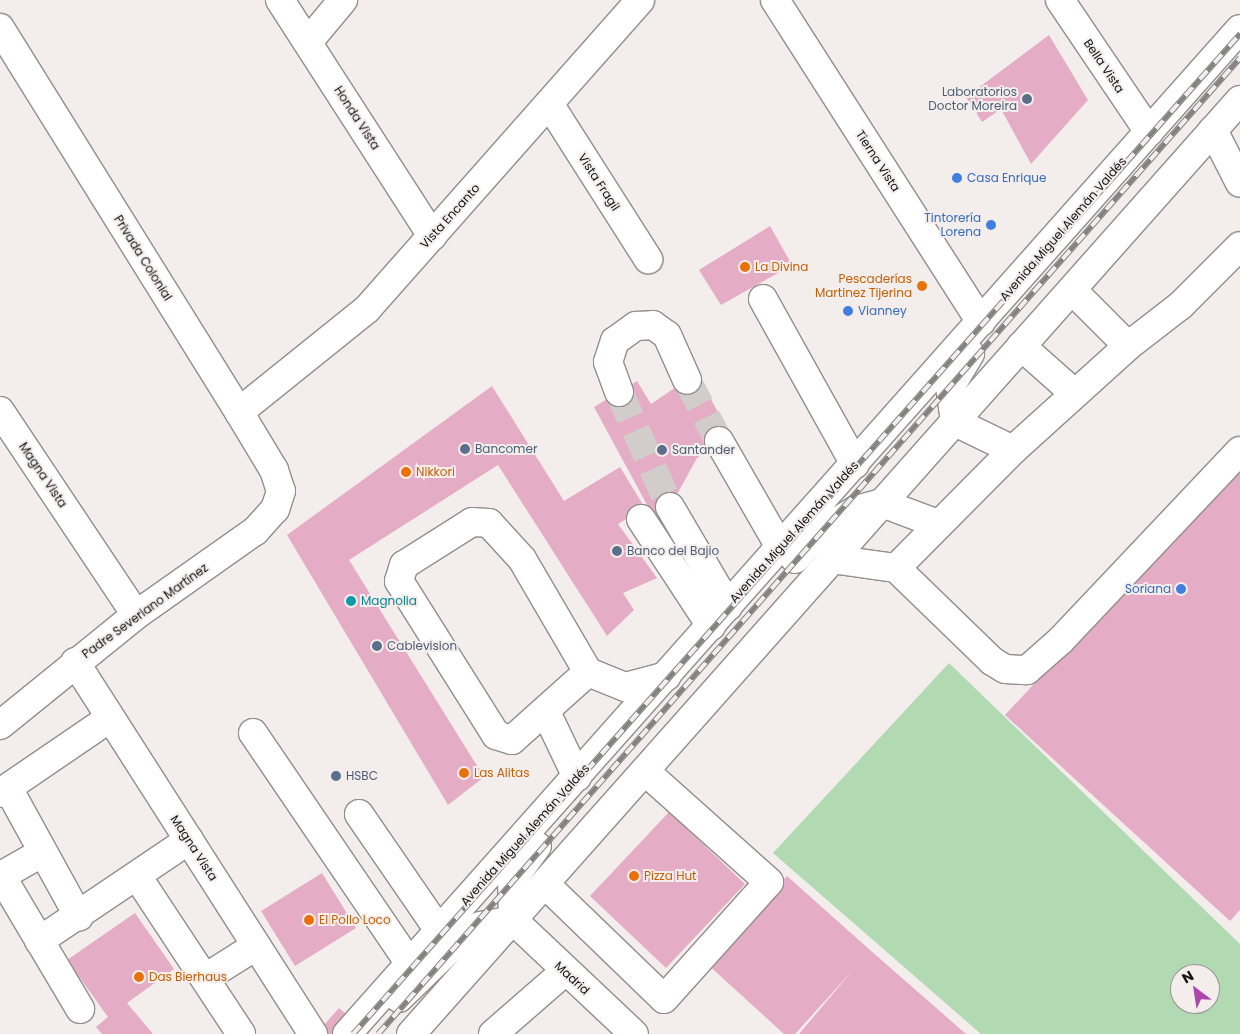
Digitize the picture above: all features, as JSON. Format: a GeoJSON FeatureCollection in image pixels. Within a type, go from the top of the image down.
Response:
{"type":"FeatureCollection","features":[{"type":"Feature","properties":{"kind":"main road","name":"Honda Vista"},"geometry":{"type":"LineString","coordinates":[[280,0],[432,236]]}},
{"type":"Feature","properties":{"kind":"main road"},"geometry":{"type":"LineString","coordinates":[[308,42],[343,0]]}},
{"type":"Feature","properties":{"kind":"main road","name":"Vista Encanto"},"geometry":{"type":"LineString","coordinates":[[239,412],[354,320],[550,105],[640,0]]}},
{"type":"Feature","properties":{"kind":"main road","name":"Tierna Vista"},"geometry":{"type":"LineString","coordinates":[[775,0],[981,322]]}},
{"type":"Feature","properties":{"kind":"main road","name":"Bella Vista"},"geometry":{"type":"LineString","coordinates":[[1060,0],[1149,132]]}},
{"type":"Feature","properties":{"kind":"main road","name":"Privada Colonial"},"geometry":{"type":"LineString","coordinates":[[0,28],[239,412],[274,470],[281,491]]}},
{"type":"Feature","properties":{"kind":"main road","name":"Avenida Miguel Alemán Valdés"},"geometry":{"type":"LineString","coordinates":[[354,1027],[1240,28]]}},
{"type":"Feature","properties":{"kind":"main road"},"geometry":{"type":"LineString","coordinates":[[411,1034],[1240,100]]}},
{"type":"Feature","properties":{"kind":"main road","name":"Vista Fragil"},"geometry":{"type":"LineString","coordinates":[[550,105],[648,259]]}},
{"type":"Feature","properties":{"kind":"main road"},"geometry":{"type":"LineString","coordinates":[[1213,130],[1240,183]]}},
{"type":"Feature","properties":{"kind":"main road"},"geometry":{"type":"LineString","coordinates":[[896,568],[1013,450],[1128,346],[1181,305],[1240,246]]}},
{"type":"Feature","properties":{"kind":"main road"},"geometry":{"type":"LineString","coordinates":[[1072,290],[1128,346]]}},
{"type":"Feature","properties":{"kind":"main road"},"geometry":{"type":"LineString","coordinates":[[763,299],[855,464]]}},
{"type":"Feature","properties":{"kind":"main road"},"geometry":{"type":"LineString","coordinates":[[954,422],[950,387],[978,340],[981,322]]}},
{"type":"Feature","properties":{"kind":"main road"},"geometry":{"type":"LineString","coordinates":[[619,392],[608,362],[615,341],[636,326],[653,325],[667,335],[686,380]]}},
{"type":"Feature","properties":{"kind":"main road"},"geometry":{"type":"LineString","coordinates":[[1022,346],[1075,394]]}},
{"type":"Feature","properties":{"kind":"main road","name":"Magna Vista"},"geometry":{"type":"LineString","coordinates":[[0,411],[136,615]]}},
{"type":"Feature","properties":{"kind":"main road"},"geometry":{"type":"LineString","coordinates":[[954,422],[1013,450]]}},
{"type":"Feature","properties":{"kind":"main road"},"geometry":{"type":"LineString","coordinates":[[718,441],[780,547]]}},
{"type":"Feature","properties":{"kind":"main road"},"geometry":{"type":"LineString","coordinates":[[831,559],[896,568],[992,661],[1005,669],[1027,670],[1240,451]]}},
{"type":"Feature","properties":{"kind":"main road","name":"Padre Severiano Martínez"},"geometry":{"type":"LineString","coordinates":[[0,725],[75,662],[136,615],[255,531],[275,509],[281,491]]}},
{"type":"Feature","properties":{"kind":"main road"},"geometry":{"type":"LineString","coordinates":[[670,507],[728,606],[744,604],[756,596],[820,532],[856,510],[882,503],[938,524]]}},
{"type":"Feature","properties":{"kind":"main road"},"geometry":{"type":"LineString","coordinates":[[641,519],[711,626]]}},
{"type":"Feature","properties":{"kind":"main road"},"geometry":{"type":"LineString","coordinates":[[588,672],[546,712],[512,740],[496,735],[405,597],[399,581],[404,565],[472,522],[488,522],[522,559],[588,672],[625,687],[666,676]]}},
{"type":"Feature","properties":{"kind":"main road","name":"Magna Vista"},"geometry":{"type":"LineString","coordinates":[[75,662],[313,1034]]}},
{"type":"Feature","properties":{"kind":"main road"},"geometry":{"type":"LineString","coordinates":[[513,920],[512,880],[568,812],[576,796],[577,777],[546,712]]}},
{"type":"Feature","properties":{"kind":"main road"},"geometry":{"type":"LineString","coordinates":[[79,917],[43,852],[4,791],[110,718]]}},
{"type":"Feature","properties":{"kind":"main road"},"geometry":{"type":"LineString","coordinates":[[253,733],[410,964]]}},
{"type":"Feature","properties":{"kind":"main road"},"geometry":{"type":"LineString","coordinates":[[545,884],[664,999],[769,882],[645,771]]}},
{"type":"Feature","properties":{"kind":"main road"},"geometry":{"type":"LineString","coordinates":[[359,814],[440,932]]}},
{"type":"Feature","properties":{"kind":"main road"},"geometry":{"type":"LineString","coordinates":[[39,941],[79,917],[189,840]]}},
{"type":"Feature","properties":{"kind":"main road"},"geometry":{"type":"LineString","coordinates":[[43,852],[1,875],[80,1009]]}},
{"type":"Feature","properties":{"kind":"main road"},"geometry":{"type":"LineString","coordinates":[[137,876],[241,1034]]}},
{"type":"Feature","properties":{"kind":"main road"},"geometry":{"type":"LineString","coordinates":[[354,1027],[412,989],[462,937],[480,926],[513,920]]}},
{"type":"Feature","properties":{"kind":"main road","name":"Madrid"},"geometry":{"type":"LineString","coordinates":[[513,920],[564,972],[634,1034]]}},
{"type":"Feature","properties":{"kind":"main road"},"geometry":{"type":"LineString","coordinates":[[205,978],[256,946]]}},
{"type":"Feature","properties":{"kind":"main road"},"geometry":{"type":"LineString","coordinates":[[493,1034],[564,972]]}},
{"type":"Feature","properties":{"kind":"green space"},"geometry":{"type":"Polygon","coordinates":[[[949,663],[1240,944],[1240,1034],[981,1034],[773,853],[949,663]]]}},
{"type":"Feature","properties":{"kind":"building","name":"Laboratorios Doctor Moreira"},"geometry":{"type":"Polygon","coordinates":[[[1049,35],[1088,100],[1031,164],[1001,109],[982,122],[966,97],[1049,35]]]}},
{"type":"Feature","properties":{"kind":"building","name":"La Divina"},"geometry":{"type":"Polygon","coordinates":[[[770,226],[792,265],[721,305],[699,270],[770,226]]]}},
{"type":"Feature","properties":{"kind":"building","name":"Santander"},"geometry":{"type":"Polygon","coordinates":[[[697,373],[729,433],[697,458],[659,527],[594,407],[637,381],[651,404],[697,373]]]}},
{"type":"Feature","properties":{"kind":"building","name":"Magnolia"},"geometry":{"type":"Polygon","coordinates":[[[492,386],[564,501],[620,467],[645,508],[618,524],[657,578],[623,593],[634,610],[607,636],[498,465],[349,560],[484,777],[448,805],[287,535],[492,386]]]}},
{"type":"Feature","properties":{"kind":"building","name":"Soriana"},"geometry":{"type":"Polygon","coordinates":[[[1240,463],[1240,910],[1230,921],[1005,715],[1240,463]]]}},
{"type":"Feature","properties":{"kind":"building"},"geometry":{"type":"Polygon","coordinates":[[[669,812],[745,884],[666,968],[590,896],[669,812]]]}},
{"type":"Feature","properties":{"kind":"building","name":"El Pollo Loco"},"geometry":{"type":"Polygon","coordinates":[[[322,873],[356,928],[295,966],[261,911],[322,873]]]}},
{"type":"Feature","properties":{"kind":"building"},"geometry":{"type":"Polygon","coordinates":[[[787,876],[966,1034],[799,1034],[853,970],[795,1034],[784,1034],[706,963],[787,876]]]}},
{"type":"Feature","properties":{"kind":"building"},"geometry":{"type":"Polygon","coordinates":[[[135,913],[174,969],[127,1003],[153,1034],[102,1034],[96,1027],[108,1017],[67,960],[135,913]]]}},
{"type":"Feature","properties":{"kind":"building"},"geometry":{"type":"Polygon","coordinates":[[[339,1008],[369,1034],[316,1034],[339,1008]]]}},
{"type":"Feature","properties":{"kind":"tunnel"},"geometry":{"type":"LineString","coordinates":[[687,380],[719,441]]}},
{"type":"Feature","properties":{"kind":"tunnel"},"geometry":{"type":"LineString","coordinates":[[619,392],[670,507]]}},
{"type":"Feature","properties":{"kind":"railway"},"geometry":{"type":"LineString","coordinates":[[353,1034],[1240,34]]}},
{"type":"Feature","properties":{"kind":"railway"},"geometry":{"type":"LineString","coordinates":[[378,1034],[1240,58]]}},
{"type":"Feature","properties":{"kind":"place","name":"Laboratorios Doctor Moreira"},"geometry":{"type":"Point","coordinates":[1027,99]}},
{"type":"Feature","properties":{"kind":"place","name":"Casa Enrique"},"geometry":{"type":"Point","coordinates":[957,178]}},
{"type":"Feature","properties":{"kind":"place","name":"Tintorería Lorena"},"geometry":{"type":"Point","coordinates":[991,225]}},
{"type":"Feature","properties":{"kind":"place","name":"La Divina"},"geometry":{"type":"Point","coordinates":[745,267]}},
{"type":"Feature","properties":{"kind":"place","name":"Pescaderías Martinez Tijerina"},"geometry":{"type":"Point","coordinates":[922,286]}},
{"type":"Feature","properties":{"kind":"place","name":"Vianney"},"geometry":{"type":"Point","coordinates":[848,311]}},
{"type":"Feature","properties":{"kind":"place","name":"Bancomer"},"geometry":{"type":"Point","coordinates":[465,449]}},
{"type":"Feature","properties":{"kind":"place","name":"Santander"},"geometry":{"type":"Point","coordinates":[662,450]}},
{"type":"Feature","properties":{"kind":"place","name":"Nikkori"},"geometry":{"type":"Point","coordinates":[406,472]}},
{"type":"Feature","properties":{"kind":"place","name":"Banco del Bajio"},"geometry":{"type":"Point","coordinates":[617,551]}},
{"type":"Feature","properties":{"kind":"place","name":"Soriana"},"geometry":{"type":"Point","coordinates":[1181,589]}},
{"type":"Feature","properties":{"kind":"place","name":"Magnolia"},"geometry":{"type":"Point","coordinates":[351,601]}},
{"type":"Feature","properties":{"kind":"place","name":"Cablevision"},"geometry":{"type":"Point","coordinates":[377,646]}},
{"type":"Feature","properties":{"kind":"place","name":"Las Alitas"},"geometry":{"type":"Point","coordinates":[464,773]}},
{"type":"Feature","properties":{"kind":"place","name":"HSBC"},"geometry":{"type":"Point","coordinates":[336,776]}},
{"type":"Feature","properties":{"kind":"place","name":"Pizza Hut"},"geometry":{"type":"Point","coordinates":[634,876]}},
{"type":"Feature","properties":{"kind":"place","name":"El Pollo Loco"},"geometry":{"type":"Point","coordinates":[309,920]}},
{"type":"Feature","properties":{"kind":"place","name":"Das Bierhaus"},"geometry":{"type":"Point","coordinates":[139,977]}}]}
